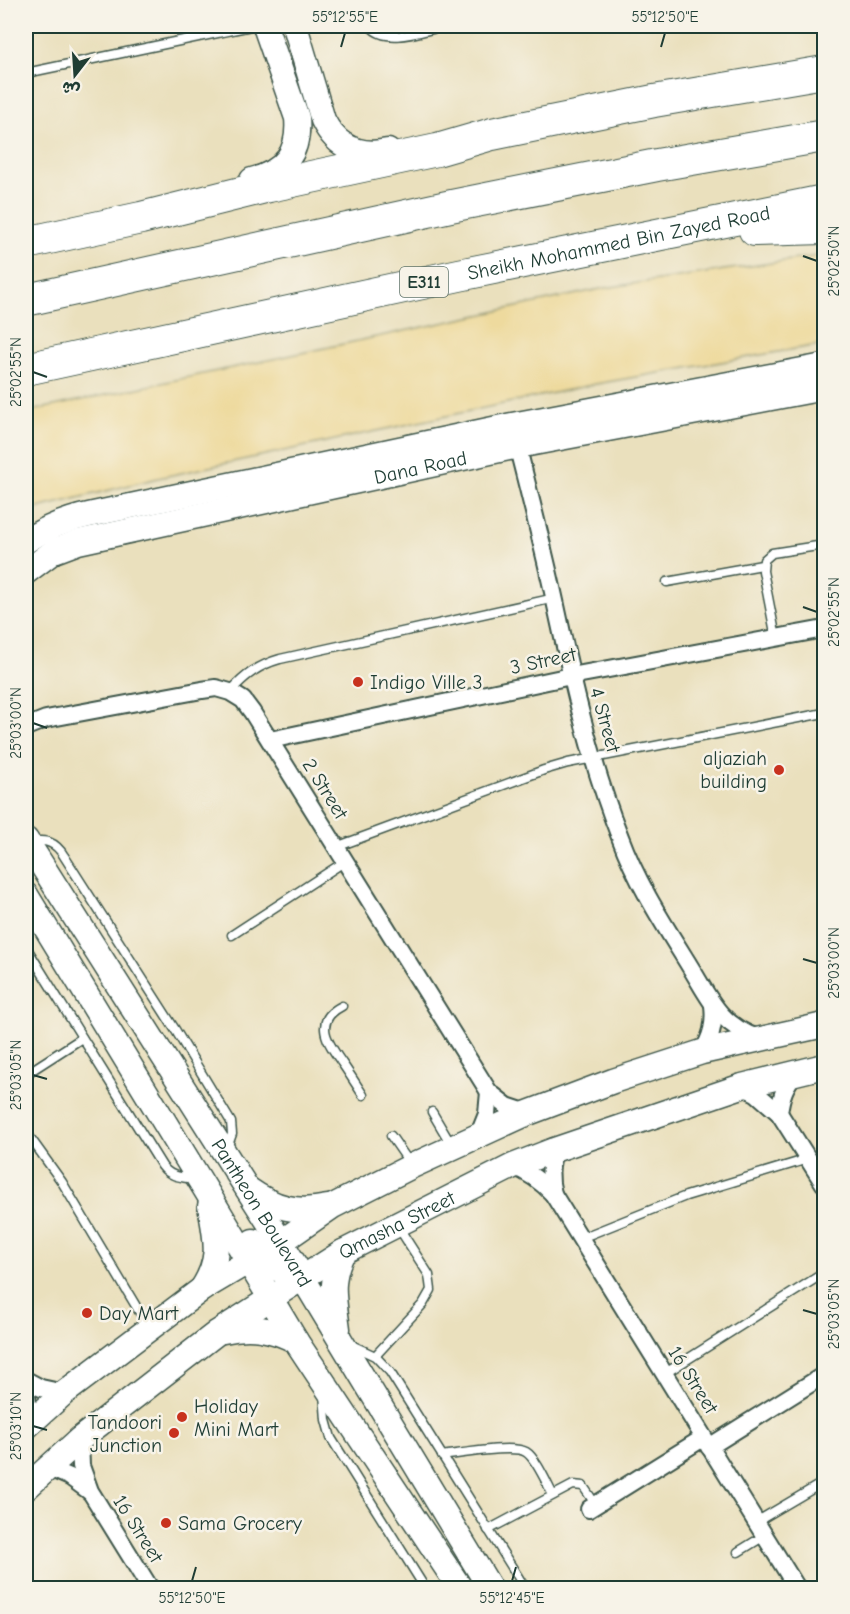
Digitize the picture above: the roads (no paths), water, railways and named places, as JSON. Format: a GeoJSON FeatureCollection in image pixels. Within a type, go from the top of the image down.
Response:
{"type":"FeatureCollection","features":[{"type":"Feature","properties":{"kind":"highway"},"geometry":{"type":"LineString","coordinates":[[26,243],[141,218],[269,186],[437,150],[492,134],[654,101],[825,72]]}},
{"type":"Feature","properties":{"kind":"highway"},"geometry":{"type":"LineString","coordinates":[[192,206],[278,196],[656,116],[825,89]]}},
{"type":"Feature","properties":{"kind":"highway"},"geometry":{"type":"LineString","coordinates":[[26,300],[451,206],[657,165],[825,136]]}},
{"type":"Feature","properties":{"kind":"highway","name":"Sheikh Mohammed Bin Zayed Road"},"geometry":{"type":"LineString","coordinates":[[26,369],[459,275],[825,201]]}},
{"type":"Feature","properties":{"kind":"highway"},"geometry":{"type":"LineString","coordinates":[[665,234],[825,228]]}},
{"type":"Feature","properties":{"kind":"street"},"geometry":{"type":"LineString","coordinates":[[141,218],[192,195],[267,176],[285,163],[296,142],[297,118],[262,29],[296,27],[323,120],[335,139],[344,146],[355,151],[378,153],[438,141],[492,134]]}},
{"type":"Feature","properties":{"kind":"street","name":"Dana Road"},"geometry":{"type":"LineString","coordinates":[[26,572],[54,551],[78,542],[515,435],[825,366]]}},
{"type":"Feature","properties":{"kind":"street","name":"Dana Road"},"geometry":{"type":"LineString","coordinates":[[26,541],[65,520],[515,435],[825,388]]}},
{"type":"Feature","properties":{"kind":"street","name":"4 Street"},"geometry":{"type":"LineString","coordinates":[[515,435],[555,598],[571,676],[606,798],[637,877],[657,915],[713,1005],[732,1026],[758,1038]]}},
{"type":"Feature","properties":{"kind":"street","name":"3 Street"},"geometry":{"type":"LineString","coordinates":[[270,740],[571,676],[825,629]]}},
{"type":"Feature","properties":{"kind":"street"},"geometry":{"type":"LineString","coordinates":[[26,727],[46,719],[202,690],[216,688],[230,692]]}},
{"type":"Feature","properties":{"kind":"street","name":"2 Street"},"geometry":{"type":"LineString","coordinates":[[230,692],[243,700],[270,740],[489,1092],[507,1106],[528,1113]]}},
{"type":"Feature","properties":{"kind":"street","name":"Pantheon Boulevard"},"geometry":{"type":"LineString","coordinates":[[26,840],[246,1188],[263,1252],[287,1287],[296,1341],[460,1588]]}},
{"type":"Feature","properties":{"kind":"street","name":"Pantheon Boulevard"},"geometry":{"type":"LineString","coordinates":[[26,895],[204,1186],[263,1252],[287,1287],[340,1341],[490,1588]]}},
{"type":"Feature","properties":{"kind":"street"},"geometry":{"type":"LineString","coordinates":[[702,1052],[713,1030],[715,1018],[713,1005]]}},
{"type":"Feature","properties":{"kind":"street"},"geometry":{"type":"LineString","coordinates":[[26,1427],[64,1393],[202,1289],[333,1206],[412,1166],[528,1113],[612,1081],[702,1052],[825,1025]]}},
{"type":"Feature","properties":{"kind":"street","name":"Qmasha Street"},"geometry":{"type":"LineString","coordinates":[[26,1488],[80,1439],[218,1332],[343,1252],[513,1167],[554,1150],[742,1086],[825,1066]]}},
{"type":"Feature","properties":{"kind":"street"},"geometry":{"type":"LineString","coordinates":[[779,1113],[786,1084],[796,1072]]}},
{"type":"Feature","properties":{"kind":"street"},"geometry":{"type":"LineString","coordinates":[[742,1086],[756,1093],[779,1113],[825,1184]]}},
{"type":"Feature","properties":{"kind":"street"},"geometry":{"type":"LineString","coordinates":[[479,1134],[488,1114],[489,1092]]}},
{"type":"Feature","properties":{"kind":"street"},"geometry":{"type":"LineString","coordinates":[[179,1146],[206,1167],[263,1252]]}},
{"type":"Feature","properties":{"kind":"street","name":"16 Street"},"geometry":{"type":"LineString","coordinates":[[553,1194],[550,1164],[554,1150]]}},
{"type":"Feature","properties":{"kind":"street","name":"16 Street"},"geometry":{"type":"LineString","coordinates":[[513,1167],[535,1177],[553,1194],[797,1588]]}},
{"type":"Feature","properties":{"kind":"street"},"geometry":{"type":"LineString","coordinates":[[202,1289],[212,1274],[216,1256],[216,1238],[204,1186]]}},
{"type":"Feature","properties":{"kind":"street"},"geometry":{"type":"LineString","coordinates":[[246,1188],[265,1201],[287,1209],[311,1211],[333,1206]]}},
{"type":"Feature","properties":{"kind":"street"},"geometry":{"type":"LineString","coordinates":[[340,1341],[333,1297],[333,1281],[336,1266],[343,1252]]}},
{"type":"Feature","properties":{"kind":"street"},"geometry":{"type":"LineString","coordinates":[[287,1287],[354,1387],[375,1400]]}},
{"type":"Feature","properties":{"kind":"street"},"geometry":{"type":"LineString","coordinates":[[218,1332],[240,1327],[263,1328],[296,1341]]}},
{"type":"Feature","properties":{"kind":"street"},"geometry":{"type":"LineString","coordinates":[[592,1507],[825,1375]]}},
{"type":"Feature","properties":{"kind":"street"},"geometry":{"type":"LineString","coordinates":[[26,1380],[40,1389],[64,1393]]}},
{"type":"Feature","properties":{"kind":"street"},"geometry":{"type":"LineString","coordinates":[[26,1389],[28,1413],[26,1427]]}},
{"type":"Feature","properties":{"kind":"street","name":"16 Street"},"geometry":{"type":"LineString","coordinates":[[80,1439],[81,1466],[90,1491],[150,1588]]}},
{"type":"Feature","properties":{"kind":"street","name":"16 Street"},"geometry":{"type":"LineString","coordinates":[[47,1467],[70,1477],[90,1491]]}},
{"type":"Feature","properties":{"kind":"lane"},"geometry":{"type":"LineString","coordinates":[[370,26],[380,33],[396,36],[445,26]]}},
{"type":"Feature","properties":{"kind":"lane"},"geometry":{"type":"LineString","coordinates":[[26,73],[262,29]]}},
{"type":"Feature","properties":{"kind":"lane"},"geometry":{"type":"LineString","coordinates":[[776,638],[762,565],[764,560],[772,553],[825,545]]}},
{"type":"Feature","properties":{"kind":"lane"},"geometry":{"type":"LineString","coordinates":[[667,582],[762,565]]}},
{"type":"Feature","properties":{"kind":"lane"},"geometry":{"type":"LineString","coordinates":[[230,692],[252,671],[273,661],[555,598]]}},
{"type":"Feature","properties":{"kind":"lane"},"geometry":{"type":"LineString","coordinates":[[232,935],[340,855],[544,770],[594,758],[825,713]]}},
{"type":"Feature","properties":{"kind":"lane"},"geometry":{"type":"LineString","coordinates":[[26,948],[165,1171],[204,1186]]}},
{"type":"Feature","properties":{"kind":"lane"},"geometry":{"type":"LineString","coordinates":[[342,1006],[332,1012],[326,1022],[327,1039],[363,1095]]}},
{"type":"Feature","properties":{"kind":"lane"},"geometry":{"type":"LineString","coordinates":[[26,1074],[82,1038]]}},
{"type":"Feature","properties":{"kind":"lane"},"geometry":{"type":"LineString","coordinates":[[432,1112],[452,1147]]}},
{"type":"Feature","properties":{"kind":"lane"},"geometry":{"type":"LineString","coordinates":[[26,1132],[62,1182],[149,1328]]}},
{"type":"Feature","properties":{"kind":"lane"},"geometry":{"type":"LineString","coordinates":[[392,1136],[412,1166]]}},
{"type":"Feature","properties":{"kind":"lane"},"geometry":{"type":"LineString","coordinates":[[581,1238],[686,1196],[809,1159]]}},
{"type":"Feature","properties":{"kind":"lane"},"geometry":{"type":"LineString","coordinates":[[375,1356],[423,1304],[431,1290],[429,1275],[397,1225]]}},
{"type":"Feature","properties":{"kind":"lane"},"geometry":{"type":"LineString","coordinates":[[664,1374],[825,1273]]}},
{"type":"Feature","properties":{"kind":"lane"},"geometry":{"type":"LineString","coordinates":[[340,1341],[375,1356],[390,1372],[525,1588]]}},
{"type":"Feature","properties":{"kind":"lane"},"geometry":{"type":"LineString","coordinates":[[323,1382],[326,1420],[331,1438],[425,1588]]}},
{"type":"Feature","properties":{"kind":"lane"},"geometry":{"type":"LineString","coordinates":[[442,1456],[511,1448],[526,1452],[553,1495]]}},
{"type":"Feature","properties":{"kind":"lane"},"geometry":{"type":"LineString","coordinates":[[738,1552],[760,1529],[821,1484],[825,1496]]}},
{"type":"Feature","properties":{"kind":"lane"},"geometry":{"type":"LineString","coordinates":[[488,1530],[573,1485],[583,1486],[592,1507]]}},
{"type":"Feature","properties":{"kind":"place","name":"Indigo Ville 3"},"geometry":{"type":"Point","coordinates":[358,682]}},
{"type":"Feature","properties":{"kind":"place","name":"aljaziah building"},"geometry":{"type":"Point","coordinates":[779,770]}},
{"type":"Feature","properties":{"kind":"place","name":"Day Mart"},"geometry":{"type":"Point","coordinates":[87,1313]}},
{"type":"Feature","properties":{"kind":"place","name":"Holiday Mini Mart"},"geometry":{"type":"Point","coordinates":[182,1417]}},
{"type":"Feature","properties":{"kind":"place","name":"Tandoori Junction"},"geometry":{"type":"Point","coordinates":[174,1433]}},
{"type":"Feature","properties":{"kind":"place","name":"Sama Grocery"},"geometry":{"type":"Point","coordinates":[166,1523]}}]}
